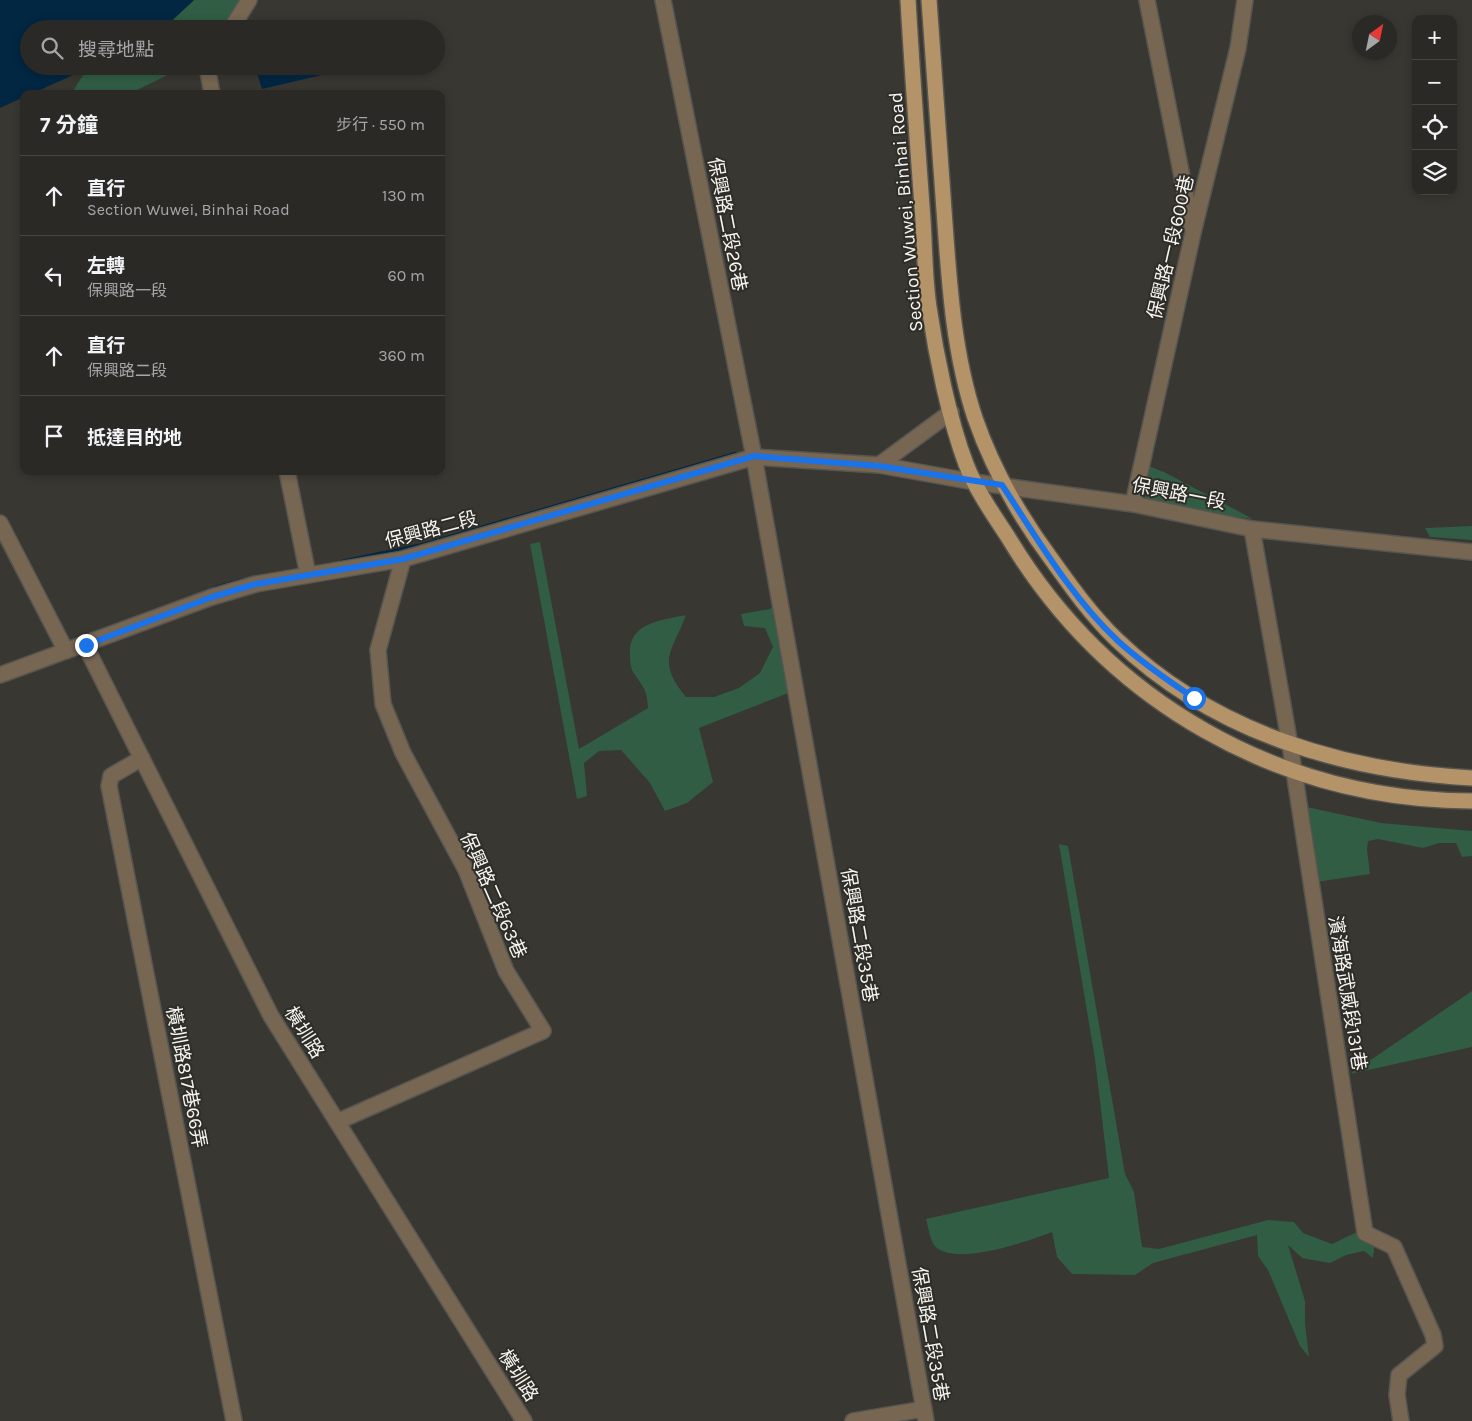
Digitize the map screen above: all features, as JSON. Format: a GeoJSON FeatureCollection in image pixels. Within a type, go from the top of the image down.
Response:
{"type":"FeatureCollection","features":[{"type":"Feature","properties":{"kind":"main road","name":"Section Wuwei, Binhai Road"},"geometry":{"type":"LineString","coordinates":[[908,0],[928,305],[951,412],[966,463],[974,482],[1023,563],[1078,631],[1104,659],[1133,684],[1196,726],[1263,760],[1294,772],[1376,792],[1416,798],[1472,801]]}},
{"type":"Feature","properties":{"kind":"main road","name":"Section Wuwei, Binhai Road"},"geometry":{"type":"LineString","coordinates":[[929,0],[952,305],[960,352],[975,417],[1002,485],[1042,546],[1082,601],[1117,640],[1153,670],[1194,698],[1241,725],[1290,745],[1367,766],[1421,775],[1472,778]]}},
{"type":"Feature","properties":{"kind":"street"},"geometry":{"type":"LineString","coordinates":[[237,20],[249,0]]}},
{"type":"Feature","properties":{"kind":"street","name":"保興路二段26巷"},"geometry":{"type":"LineString","coordinates":[[663,0],[754,456]]}},
{"type":"Feature","properties":{"kind":"street"},"geometry":{"type":"LineString","coordinates":[[1147,0],[1193,233]]}},
{"type":"Feature","properties":{"kind":"street","name":"保興路一段600巷"},"geometry":{"type":"LineString","coordinates":[[1133,504],[1193,233],[1238,48],[1245,0]]}},
{"type":"Feature","properties":{"kind":"street"},"geometry":{"type":"LineString","coordinates":[[209,75],[211,90]]}},
{"type":"Feature","properties":{"kind":"street"},"geometry":{"type":"LineString","coordinates":[[879,466],[951,412]]}},
{"type":"Feature","properties":{"kind":"street","name":"保興路二段"},"geometry":{"type":"LineString","coordinates":[[0,675],[86,645],[212,597],[256,584],[403,559],[754,456],[879,466]]}},
{"type":"Feature","properties":{"kind":"street","name":"保興路二段35巷"},"geometry":{"type":"LineString","coordinates":[[754,456],[925,1415]]}},
{"type":"Feature","properties":{"kind":"street","name":"保興路一段"},"geometry":{"type":"LineString","coordinates":[[879,466],[974,482],[1133,504],[1252,529],[1472,552]]}},
{"type":"Feature","properties":{"kind":"street"},"geometry":{"type":"LineString","coordinates":[[288,475],[308,575]]}},
{"type":"Feature","properties":{"kind":"street"},"geometry":{"type":"LineString","coordinates":[[0,523],[66,651]]}},
{"type":"Feature","properties":{"kind":"street","name":"濱海路武威段131巷"},"geometry":{"type":"LineString","coordinates":[[1252,529],[1290,745],[1365,1233],[1394,1247],[1433,1335],[1436,1346],[1399,1375],[1397,1396],[1401,1421]]}},
{"type":"Feature","properties":{"kind":"street","name":"保興路二段63巷"},"geometry":{"type":"LineString","coordinates":[[339,1121],[543,1032],[506,971],[466,870],[403,753],[383,704],[378,650],[403,559]]}},
{"type":"Feature","properties":{"kind":"street","name":"橫圳路"},"geometry":{"type":"LineString","coordinates":[[86,645],[271,1016],[339,1121],[524,1421]]}},
{"type":"Feature","properties":{"kind":"street","name":"橫圳路817巷66弄"},"geometry":{"type":"LineString","coordinates":[[142,758],[111,776],[108,786],[234,1421]]}},
{"type":"Feature","properties":{"kind":"street"},"geometry":{"type":"LineString","coordinates":[[853,1421],[925,1415]]}},
{"type":"Feature","properties":{"kind":"green space"},"geometry":{"type":"Polygon","coordinates":[[[194,0],[239,0],[229,20],[173,20],[194,0]]]}},
{"type":"Feature","properties":{"kind":"green space"},"geometry":{"type":"Polygon","coordinates":[[[83,75],[168,75],[137,90],[74,90],[83,75]]]}},
{"type":"Feature","properties":{"kind":"green space"},"geometry":{"type":"Polygon","coordinates":[[[1149,466],[1253,519],[1148,505],[1145,499],[1149,466]]]}},
{"type":"Feature","properties":{"kind":"green space"},"geometry":{"type":"Polygon","coordinates":[[[1472,526],[1472,540],[1430,537],[1425,528],[1472,526]]]}},
{"type":"Feature","properties":{"kind":"green space"},"geometry":{"type":"Polygon","coordinates":[[[540,542],[579,749],[648,708],[645,691],[632,670],[630,662],[631,644],[641,629],[657,621],[686,615],[672,648],[669,665],[671,674],[686,697],[714,697],[739,688],[760,673],[773,647],[765,628],[744,626],[741,614],[770,609],[777,603],[789,680],[788,693],[699,728],[713,782],[687,803],[665,811],[650,783],[621,750],[599,751],[584,763],[587,796],[577,799],[530,544],[540,542]]]}},
{"type":"Feature","properties":{"kind":"green space"},"geometry":{"type":"Polygon","coordinates":[[[1302,806],[1381,823],[1472,831],[1472,856],[1462,857],[1456,843],[1439,843],[1423,848],[1378,839],[1368,841],[1370,874],[1316,882],[1302,806]]]}},
{"type":"Feature","properties":{"kind":"green space"},"geometry":{"type":"Polygon","coordinates":[[[1059,844],[1068,846],[1125,1174],[1134,1192],[1142,1247],[1159,1249],[1268,1220],[1294,1222],[1303,1233],[1332,1244],[1359,1231],[1375,1242],[1373,1258],[1364,1251],[1346,1255],[1330,1263],[1302,1258],[1288,1245],[1305,1301],[1305,1324],[1309,1357],[1300,1346],[1268,1270],[1258,1256],[1257,1235],[1153,1263],[1135,1275],[1072,1274],[1057,1257],[1052,1232],[1009,1246],[973,1253],[957,1254],[943,1251],[934,1245],[926,1219],[1109,1178],[1095,1059],[1059,844]]]}},
{"type":"Feature","properties":{"kind":"green space"},"geometry":{"type":"Polygon","coordinates":[[[1472,991],[1472,1047],[1350,1074],[1472,991]]]}},
{"type":"Feature","properties":{"kind":"water"},"geometry":{"type":"Polygon","coordinates":[[[0,0],[194,0],[173,20],[20,20],[20,75],[73,75],[40,90],[20,90],[20,99],[0,108],[0,0]]]}},
{"type":"Feature","properties":{"kind":"water"},"geometry":{"type":"Polygon","coordinates":[[[258,75],[322,75],[262,89],[258,75]]]}},
{"type":"Feature","properties":{"kind":"waterway"},"geometry":{"type":"LineString","coordinates":[[342,562],[423,545],[736,454]]}},
{"type":"Feature","properties":{"kind":"waterway"},"geometry":{"type":"LineString","coordinates":[[216,588],[245,580]]}},
{"type":"Feature","properties":{"kind":"route"},"geometry":{"type":"LineString","coordinates":[[86,645],[212,597],[256,584],[403,559],[754,456],[879,466],[1002,485],[1042,546],[1082,601],[1117,640],[1153,670],[1194,698]]}}]}
